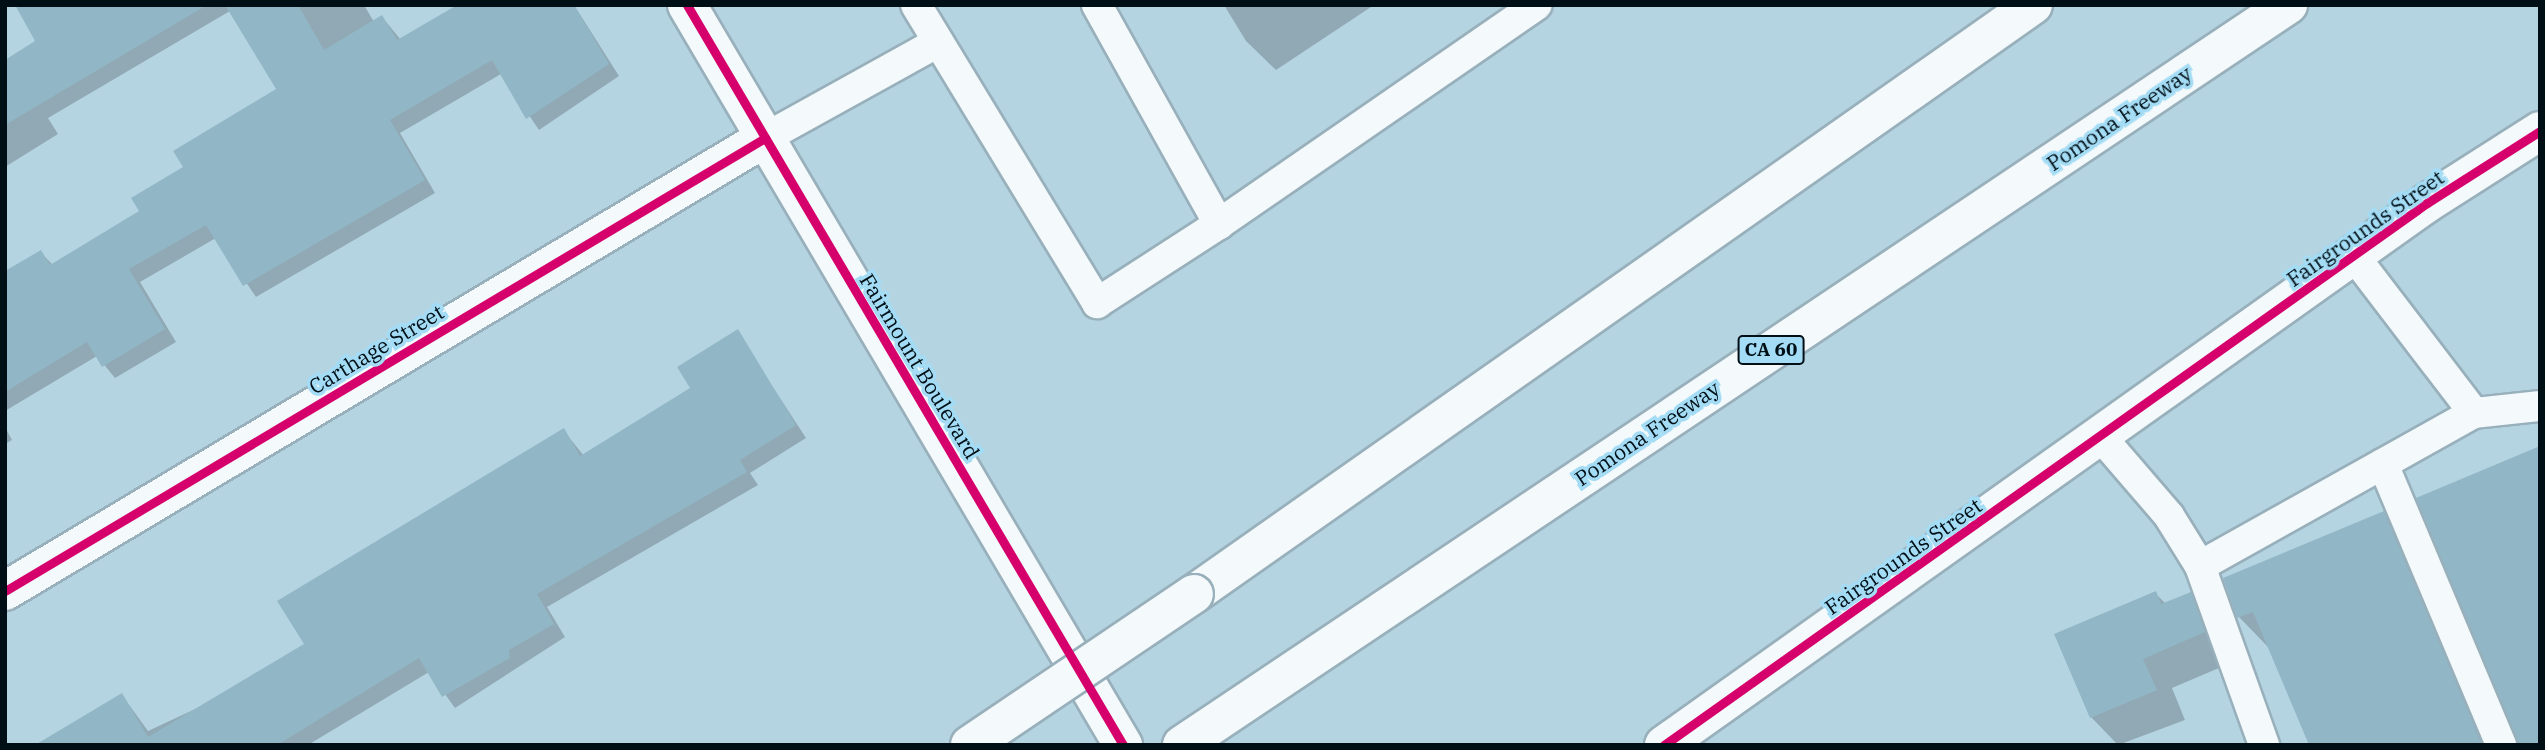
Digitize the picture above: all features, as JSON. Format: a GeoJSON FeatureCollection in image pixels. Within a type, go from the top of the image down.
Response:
{"type":"FeatureCollection","features":[{"type":"Feature","properties":{"kind":"main road","name":"Fairmount Boulevard"},"geometry":{"type":"LineString","coordinates":[[687,5],[1122,745]]}},
{"type":"Feature","properties":{"kind":"main road"},"geometry":{"type":"LineString","coordinates":[[970,745],[1194,594],[2033,5]]}},
{"type":"Feature","properties":{"kind":"main road","name":"Pomona Freeway"},"geometry":{"type":"LineString","coordinates":[[1182,745],[2287,5]]}},
{"type":"Feature","properties":{"kind":"main road","name":"Fairgrounds Street"},"geometry":{"type":"LineString","coordinates":[[1664,745],[2102,438],[2427,203],[2540,131]]}},
{"type":"Feature","properties":{"kind":"main road","name":"Carthage Street"},"geometry":{"type":"LineString","coordinates":[[5,591],[765,138]]}},
{"type":"Feature","properties":{"kind":"lane"},"geometry":{"type":"LineString","coordinates":[[916,5],[1097,303],[1219,224],[1537,5]]}},
{"type":"Feature","properties":{"kind":"lane"},"geometry":{"type":"LineString","coordinates":[[1097,5],[1219,224]]}},
{"type":"Feature","properties":{"kind":"lane"},"geometry":{"type":"LineString","coordinates":[[765,138],[938,42]]}},
{"type":"Feature","properties":{"kind":"lane"},"geometry":{"type":"LineString","coordinates":[[2354,256],[2474,413]]}},
{"type":"Feature","properties":{"kind":"lane"},"geometry":{"type":"LineString","coordinates":[[2200,566],[2474,413],[2540,406]]}},
{"type":"Feature","properties":{"kind":"lane"},"geometry":{"type":"LineString","coordinates":[[2102,438],[2169,516],[2200,566],[2264,745]]}},
{"type":"Feature","properties":{"kind":"lane"},"geometry":{"type":"LineString","coordinates":[[2383,464],[2501,745]]}},
{"type":"Feature","properties":{"kind":"building"},"geometry":{"type":"Polygon","coordinates":[[[15,5],[207,5],[5,125],[5,60],[35,41],[15,5]]]}},
{"type":"Feature","properties":{"kind":"building"},"geometry":{"type":"Polygon","coordinates":[[[225,5],[298,5],[324,50],[382,15],[397,40],[457,5],[574,5],[609,64],[526,119],[492,60],[390,120],[425,180],[243,286],[206,225],[129,269],[165,329],[102,367],[87,342],[5,392],[5,271],[41,250],[50,265],[139,211],[131,198],[183,167],[173,151],[276,89],[225,5]]]}},
{"type":"Feature","properties":{"kind":"building"},"geometry":{"type":"Polygon","coordinates":[[[738,329],[796,425],[740,460],[747,472],[537,594],[554,624],[509,650],[510,658],[442,697],[419,658],[277,745],[35,745],[122,693],[148,737],[304,644],[277,601],[564,428],[580,456],[690,388],[677,367],[738,329]]]}},
{"type":"Feature","properties":{"kind":"building"},"geometry":{"type":"Polygon","coordinates":[[[2540,446],[2540,745],[2518,745],[2416,498],[2540,446]]]}},
{"type":"Feature","properties":{"kind":"building"},"geometry":{"type":"Polygon","coordinates":[[[2384,511],[2482,745],[2309,745],[2253,612],[2237,618],[2223,578],[2384,511]]]}},
{"type":"Feature","properties":{"kind":"building"},"geometry":{"type":"Polygon","coordinates":[[[2156,591],[2161,604],[2191,592],[2205,632],[2143,659],[2157,690],[2090,718],[2054,634],[2156,591]]]}},
{"type":"Feature","properties":{"kind":"cycle path"},"geometry":{"type":"LineString","coordinates":[[687,5],[1123,745]]}},
{"type":"Feature","properties":{"kind":"cycle path"},"geometry":{"type":"LineString","coordinates":[[1664,745],[2427,203],[2540,131]]}},
{"type":"Feature","properties":{"kind":"cycle path"},"geometry":{"type":"LineString","coordinates":[[5,591],[765,138]]}}]}
